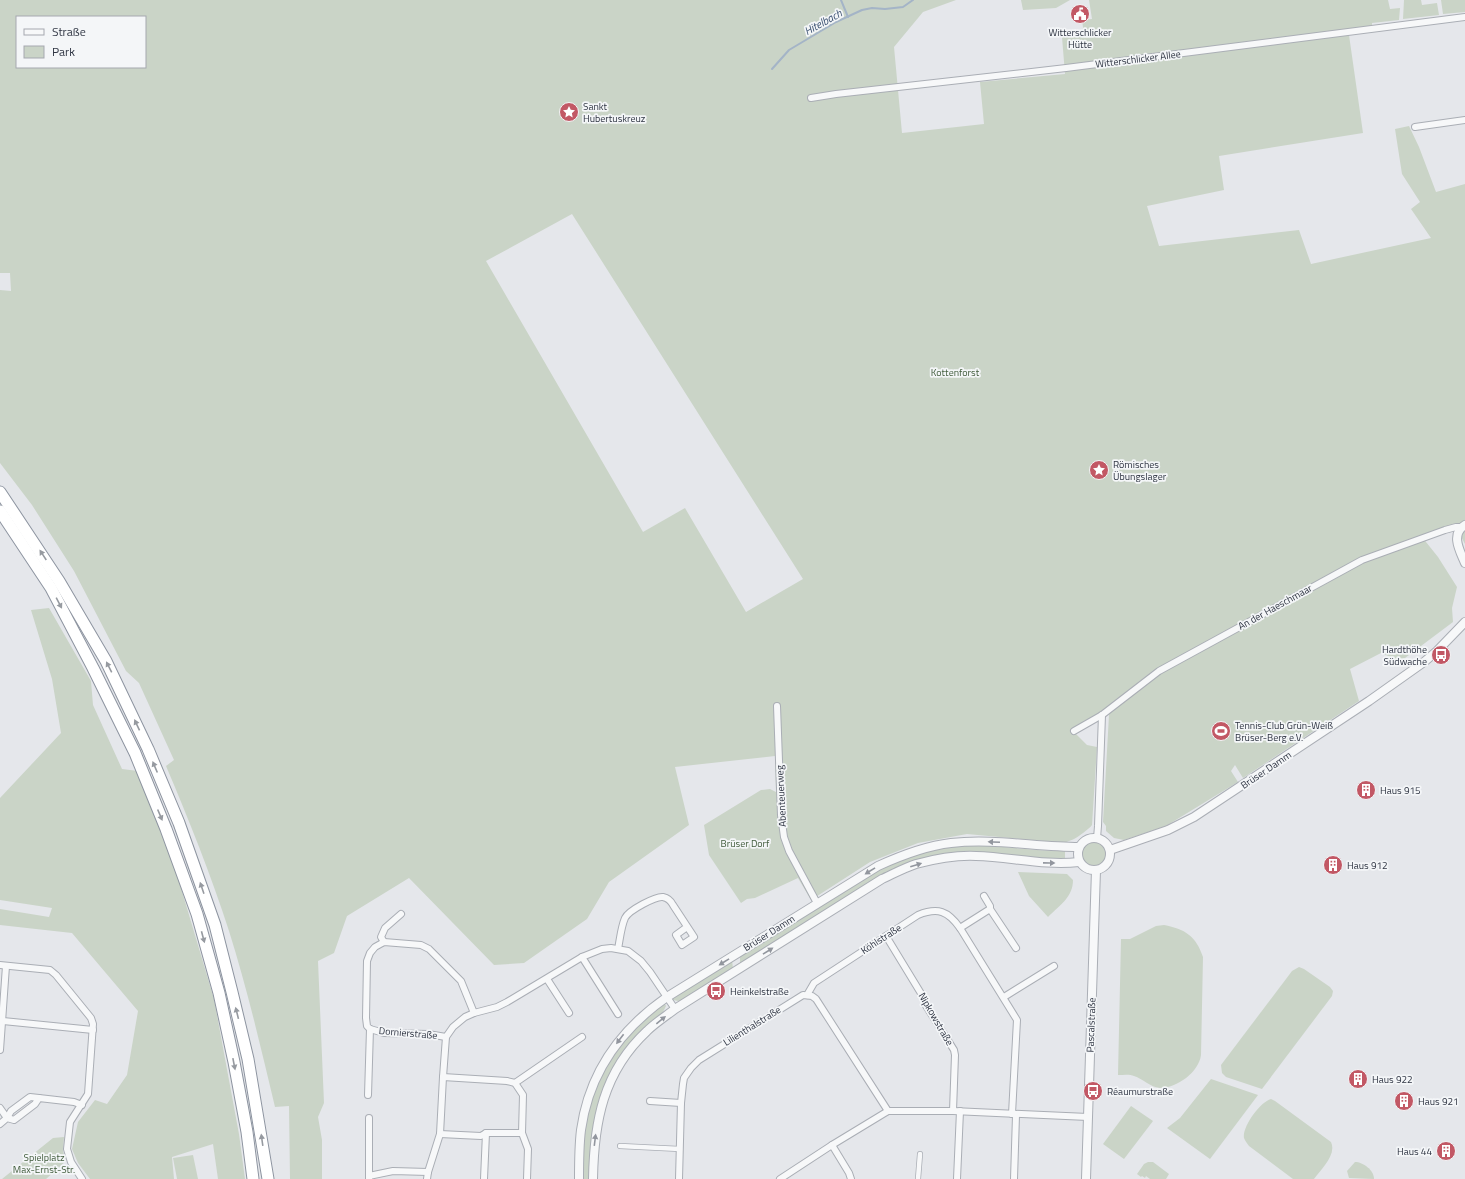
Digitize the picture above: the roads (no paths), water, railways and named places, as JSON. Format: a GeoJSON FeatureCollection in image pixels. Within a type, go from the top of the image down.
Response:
{"type":"FeatureCollection","features":[{"type":"Feature","properties":{"kind":"highway"},"geometry":{"type":"LineString","coordinates":[[0,492],[60,581],[106,662],[148,748],[179,823],[215,925],[248,1059],[268,1179]]}},
{"type":"Feature","properties":{"kind":"highway"},"geometry":{"type":"LineString","coordinates":[[0,512],[51,588],[134,753],[166,829],[197,914],[219,993],[247,1132],[253,1179]]}},
{"type":"Feature","properties":{"kind":"street","name":"Witterschlicker Allee"},"geometry":{"type":"LineString","coordinates":[[811,98],[1066,68],[1465,17]]}},
{"type":"Feature","properties":{"kind":"street"},"geometry":{"type":"LineString","coordinates":[[1415,127],[1465,120]]}},
{"type":"Feature","properties":{"kind":"street","name":"An der Haeschmaar"},"geometry":{"type":"LineString","coordinates":[[1463,526],[1457,534],[1457,542],[1465,563]]}},
{"type":"Feature","properties":{"kind":"street","name":"An der Haeschmaar"},"geometry":{"type":"LineString","coordinates":[[1074,731],[1102,714],[1159,671],[1362,560],[1445,530],[1463,526]]}},
{"type":"Feature","properties":{"kind":"street","name":"Brüser Damm"},"geometry":{"type":"LineString","coordinates":[[1110,850],[1168,830],[1194,817],[1369,701],[1437,651],[1465,622]]}},
{"type":"Feature","properties":{"kind":"street","name":"Abenteuerweg"},"geometry":{"type":"LineString","coordinates":[[777,706],[781,815],[784,836],[789,851],[817,903]]}},
{"type":"Feature","properties":{"kind":"street"},"geometry":{"type":"LineString","coordinates":[[1097,838],[1102,714]]}},
{"type":"Feature","properties":{"kind":"street"},"geometry":{"type":"LineString","coordinates":[[1079,862],[1077,854],[1079,847],[1086,839],[1097,838],[1105,842],[1110,850],[1108,861],[1101,869],[1096,870]]}},
{"type":"Feature","properties":{"kind":"street","name":"Brüser Damm"},"geometry":{"type":"LineString","coordinates":[[579,1179],[581,1130],[587,1104],[599,1073],[607,1057],[622,1037],[650,1009],[667,997],[878,866],[912,851],[951,843],[983,842],[1079,847]]}},
{"type":"Feature","properties":{"kind":"street","name":"Brüser Damm"},"geometry":{"type":"LineString","coordinates":[[593,1179],[594,1146],[603,1100],[610,1082],[620,1064],[632,1047],[646,1032],[675,1009],[882,879],[915,865],[950,857],[975,856],[1020,859],[1042,863],[1079,862],[1086,869],[1096,870]]}},
{"type":"Feature","properties":{"kind":"street","name":"Pascalstraße"},"geometry":{"type":"LineString","coordinates":[[1086,1179],[1096,870]]}},
{"type":"Feature","properties":{"kind":"street"},"geometry":{"type":"LineString","coordinates":[[984,896],[990,906],[990,909],[1016,948]]}},
{"type":"Feature","properties":{"kind":"street"},"geometry":{"type":"LineString","coordinates":[[618,949],[625,917],[634,910],[658,898],[662,897],[670,901],[687,927]]}},
{"type":"Feature","properties":{"kind":"street"},"geometry":{"type":"LineString","coordinates":[[960,928],[990,909]]}},
{"type":"Feature","properties":{"kind":"street","name":"Köhlstraße"},"geometry":{"type":"LineString","coordinates":[[807,995],[814,983],[918,915],[929,911],[936,911],[950,916],[960,928],[1017,1020],[1014,1114]]}},
{"type":"Feature","properties":{"kind":"street"},"geometry":{"type":"LineString","coordinates":[[401,914],[386,928],[381,937],[384,942],[421,945],[429,949],[461,981],[474,1013]]}},
{"type":"Feature","properties":{"kind":"street","name":"Nipkowstraße"},"geometry":{"type":"LineString","coordinates":[[886,936],[925,1000],[925,1004],[954,1050],[953,1111]]}},
{"type":"Feature","properties":{"kind":"street","name":"Dornierstraße"},"geometry":{"type":"LineString","coordinates":[[368,1095],[370,1029],[366,1018],[367,961],[370,953],[375,947],[384,942]]}},
{"type":"Feature","properties":{"kind":"street"},"geometry":{"type":"LineString","coordinates":[[427,1179],[440,1134],[446,1037],[459,1021],[474,1013],[498,1007],[582,957],[602,949],[618,949],[628,951],[650,972],[675,1009]]}},
{"type":"Feature","properties":{"kind":"street"},"geometry":{"type":"LineString","coordinates":[[582,957],[618,1014]]}},
{"type":"Feature","properties":{"kind":"street"},"geometry":{"type":"LineString","coordinates":[[0,1050],[3,1021],[3,965],[50,970],[56,975],[91,1018],[93,1030],[88,1094],[70,1122],[67,1149],[71,1162],[82,1179]]}},
{"type":"Feature","properties":{"kind":"street"},"geometry":{"type":"LineString","coordinates":[[1004,997],[1054,966]]}},
{"type":"Feature","properties":{"kind":"street"},"geometry":{"type":"LineString","coordinates":[[547,978],[569,1013]]}},
{"type":"Feature","properties":{"kind":"street"},"geometry":{"type":"LineString","coordinates":[[807,995],[816,999],[888,1111]]}},
{"type":"Feature","properties":{"kind":"street","name":"Lilienthalstraße"},"geometry":{"type":"LineString","coordinates":[[679,1179],[681,1102],[684,1078],[699,1060],[798,997],[807,995]]}},
{"type":"Feature","properties":{"kind":"street"},"geometry":{"type":"LineString","coordinates":[[3,1021],[93,1030]]}},
{"type":"Feature","properties":{"kind":"street","name":"Dornierstraße"},"geometry":{"type":"LineString","coordinates":[[370,1029],[384,1033],[428,1034],[446,1037]]}},
{"type":"Feature","properties":{"kind":"street"},"geometry":{"type":"LineString","coordinates":[[515,1083],[582,1037]]}},
{"type":"Feature","properties":{"kind":"street"},"geometry":{"type":"LineString","coordinates":[[443,1077],[507,1081],[515,1083],[522,1095],[522,1133],[528,1149],[527,1179]]}},
{"type":"Feature","properties":{"kind":"street"},"geometry":{"type":"LineString","coordinates":[[0,1108],[7,1118],[14,1120],[35,1104],[38,1098],[74,1102],[82,1105]]}},
{"type":"Feature","properties":{"kind":"street"},"geometry":{"type":"LineString","coordinates":[[650,1101],[681,1102]]}},
{"type":"Feature","properties":{"kind":"street"},"geometry":{"type":"LineString","coordinates":[[780,1179],[888,1111],[960,1111],[1088,1117]]}},
{"type":"Feature","properties":{"kind":"street"},"geometry":{"type":"LineString","coordinates":[[957,1179],[960,1111]]}},
{"type":"Feature","properties":{"kind":"street"},"geometry":{"type":"LineString","coordinates":[[1014,1114],[1014,1179]]}},
{"type":"Feature","properties":{"kind":"street"},"geometry":{"type":"LineString","coordinates":[[0,1124],[7,1118]]}},
{"type":"Feature","properties":{"kind":"street"},"geometry":{"type":"LineString","coordinates":[[369,1118],[369,1177],[393,1171],[428,1172]]}},
{"type":"Feature","properties":{"kind":"street"},"geometry":{"type":"LineString","coordinates":[[440,1134],[481,1136],[486,1133],[522,1133]]}},
{"type":"Feature","properties":{"kind":"street"},"geometry":{"type":"LineString","coordinates":[[484,1179],[486,1133]]}},
{"type":"Feature","properties":{"kind":"street"},"geometry":{"type":"LineString","coordinates":[[832,1145],[851,1179]]}},
{"type":"Feature","properties":{"kind":"street"},"geometry":{"type":"LineString","coordinates":[[620,1146],[680,1149]]}},
{"type":"Feature","properties":{"kind":"street"},"geometry":{"type":"LineString","coordinates":[[918,1179],[920,1154]]}},
{"type":"Feature","properties":{"kind":"waterway"},"geometry":{"type":"LineString","coordinates":[[841,0],[848,17]]}},
{"type":"Feature","properties":{"kind":"waterway","name":"Hitelbach"},"geometry":{"type":"LineString","coordinates":[[772,69],[789,50],[836,22],[862,10],[872,8],[885,9],[903,7],[913,0]]}},
{"type":"Feature","properties":{"kind":"place","name":"Witterschlicker Hütte"},"geometry":{"type":"Point","coordinates":[1080,14]}},
{"type":"Feature","properties":{"kind":"place","name":"Sankt Hubertuskreuz"},"geometry":{"type":"Point","coordinates":[569,112]}},
{"type":"Feature","properties":{"kind":"place","name":"Römisches Übungslager"},"geometry":{"type":"Point","coordinates":[1099,470]}},
{"type":"Feature","properties":{"kind":"place","name":"Hardthöhe Südwache"},"geometry":{"type":"Point","coordinates":[1441,655]}},
{"type":"Feature","properties":{"kind":"place","name":"Tennis-Club Grün-Weiß Brüser-Berg e.V."},"geometry":{"type":"Point","coordinates":[1221,731]}},
{"type":"Feature","properties":{"kind":"place","name":"Haus 915"},"geometry":{"type":"Point","coordinates":[1366,790]}},
{"type":"Feature","properties":{"kind":"place","name":"Haus 912"},"geometry":{"type":"Point","coordinates":[1333,865]}},
{"type":"Feature","properties":{"kind":"place","name":"Heinkelstraße"},"geometry":{"type":"Point","coordinates":[716,991]}},
{"type":"Feature","properties":{"kind":"place","name":"Haus 922"},"geometry":{"type":"Point","coordinates":[1358,1079]}},
{"type":"Feature","properties":{"kind":"place","name":"Réaumurstraße"},"geometry":{"type":"Point","coordinates":[1093,1091]}},
{"type":"Feature","properties":{"kind":"place","name":"Haus 921"},"geometry":{"type":"Point","coordinates":[1404,1101]}},
{"type":"Feature","properties":{"kind":"place","name":"Haus 44"},"geometry":{"type":"Point","coordinates":[1446,1151]}},
{"type":"Feature","properties":{"kind":"park label","name":"Kottenforst"},"geometry":{"type":"Point","coordinates":[955,372]}},
{"type":"Feature","properties":{"kind":"park label","name":"Brüser Dorf"},"geometry":{"type":"Point","coordinates":[745,843]}},
{"type":"Feature","properties":{"kind":"park label","name":"Spielplatz Max-Ernst-Str."},"geometry":{"type":"Point","coordinates":[44,1162]}}]}
